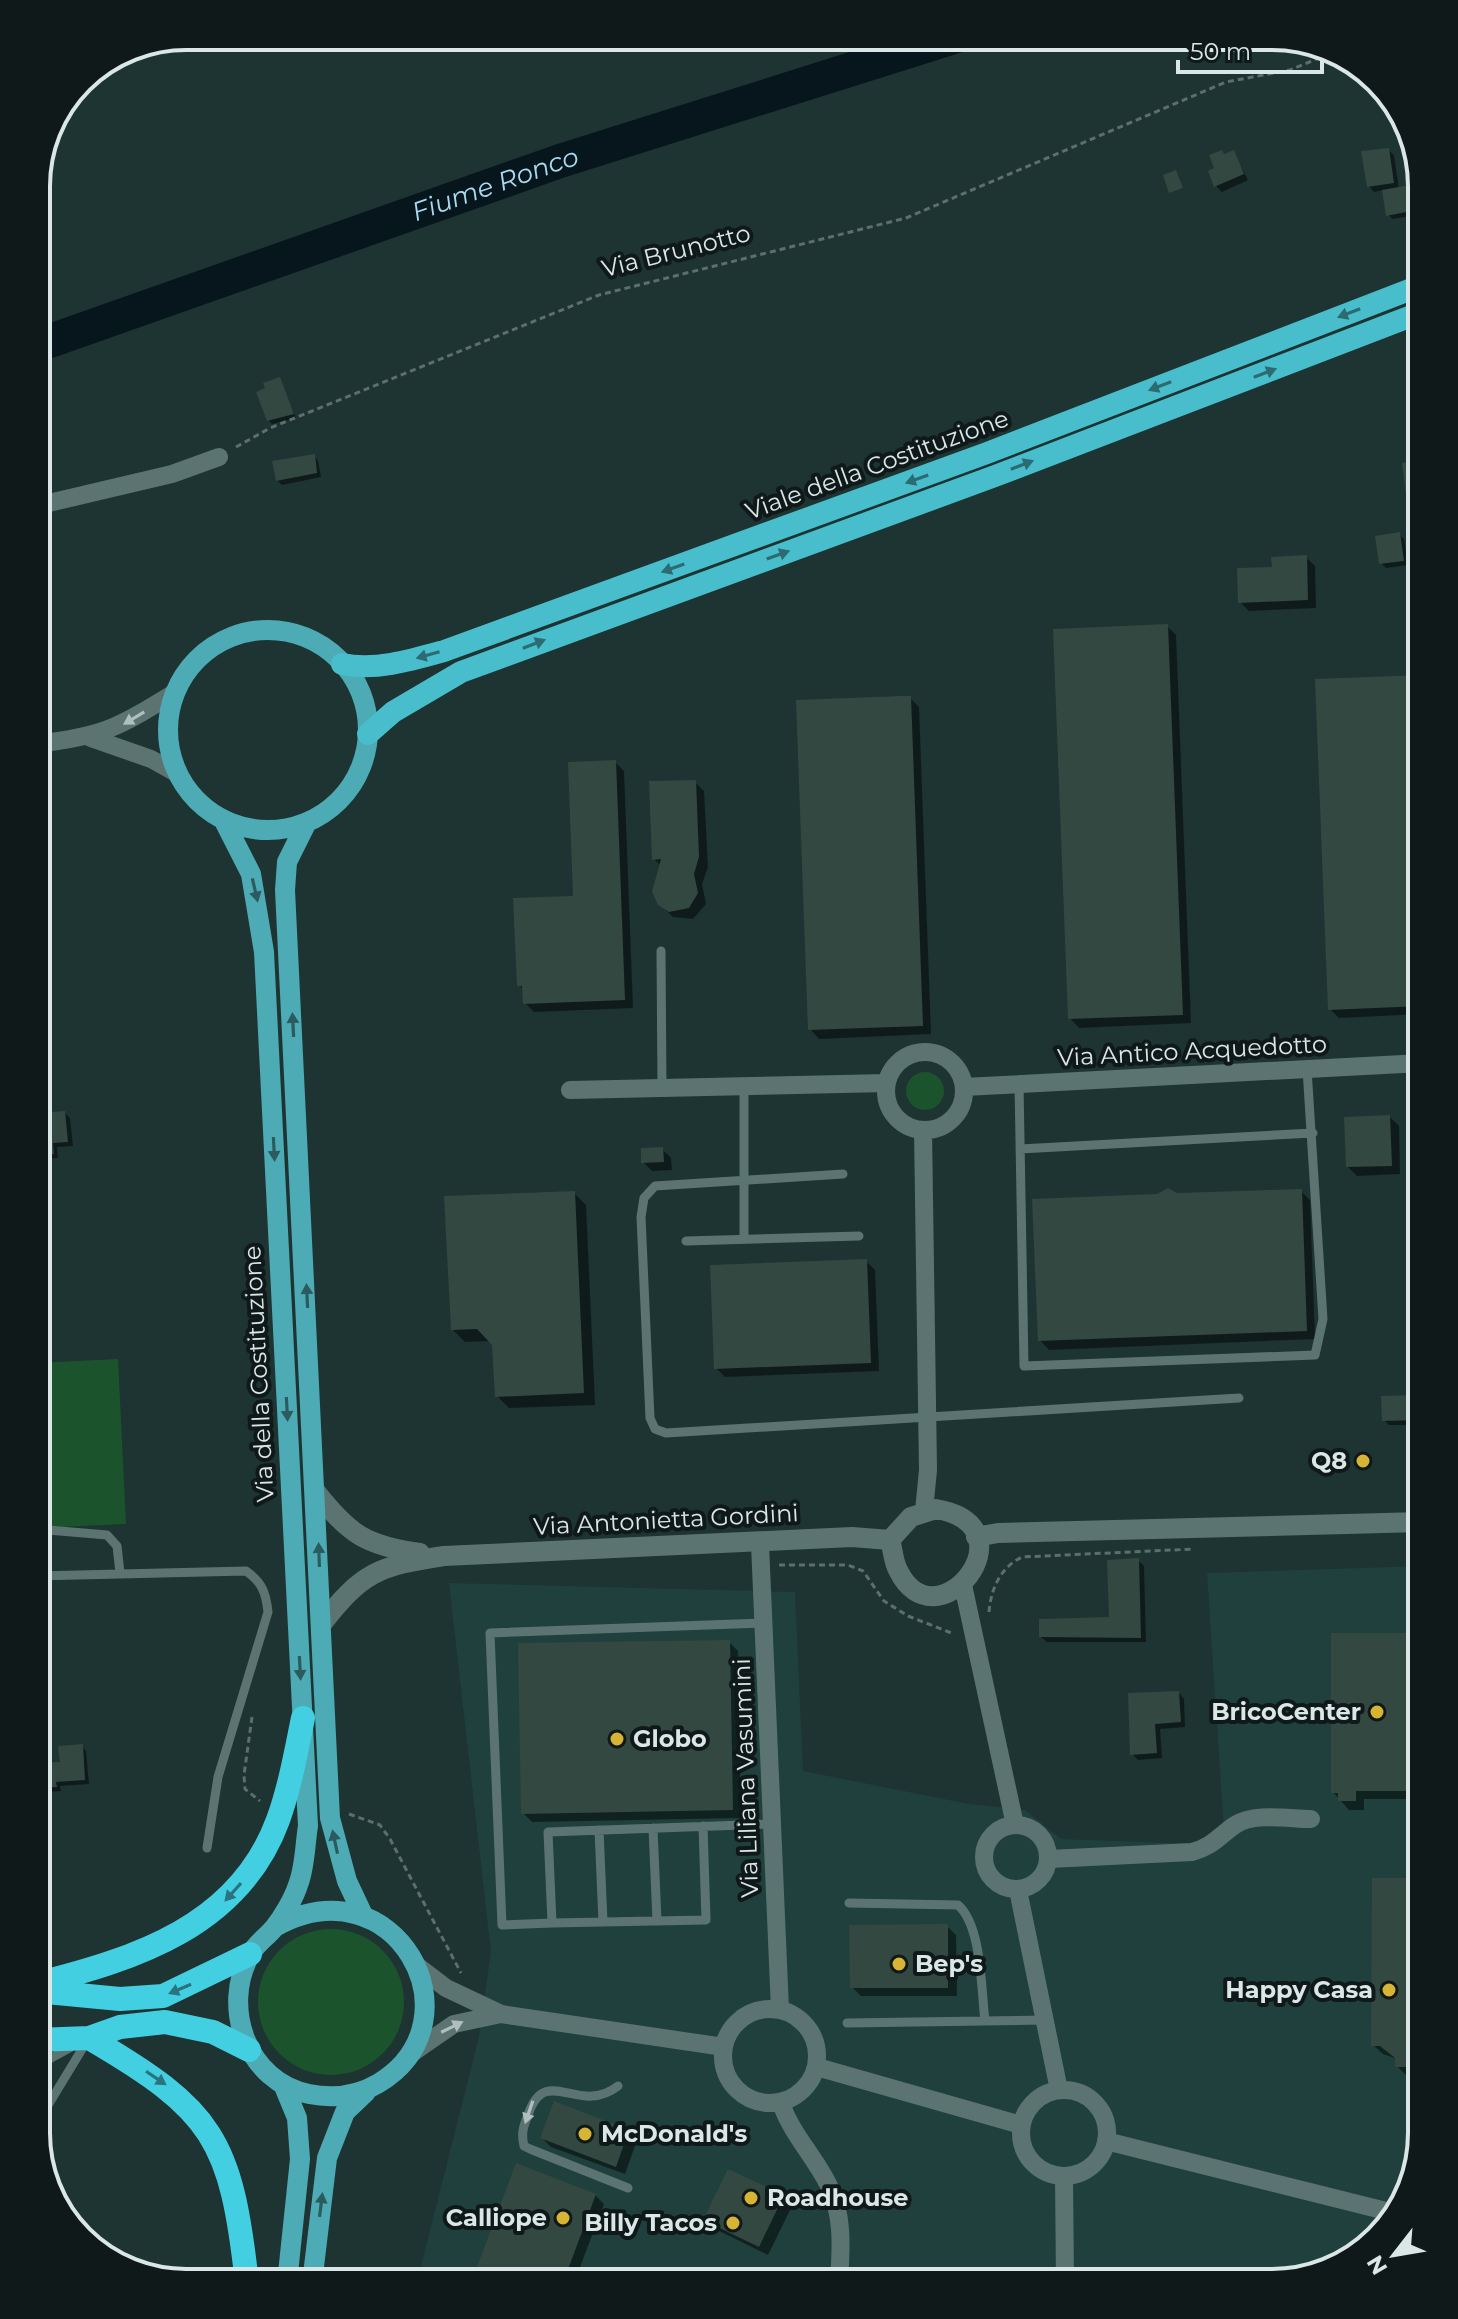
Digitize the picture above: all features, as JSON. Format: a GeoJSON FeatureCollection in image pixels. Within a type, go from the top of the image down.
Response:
{"type":"FeatureCollection","features":[{"type":"Feature","properties":{"kind":"highway","name":"Viale della Costituzione"},"geometry":{"type":"LineString","coordinates":[[342,664],[356,667],[381,665],[455,647],[987,453],[1408,290]]}},
{"type":"Feature","properties":{"kind":"highway","name":"Viale della Costituzione"},"geometry":{"type":"LineString","coordinates":[[368,734],[393,712],[461,672],[995,476],[1408,317]]}},
{"type":"Feature","properties":{"kind":"highway"},"geometry":{"type":"LineString","coordinates":[[50,1980],[118,1962],[157,1947],[189,1930],[225,1901],[249,1873],[278,1822],[303,1718]]}},
{"type":"Feature","properties":{"kind":"highway"},"geometry":{"type":"LineString","coordinates":[[50,1992],[120,1999],[163,1996],[250,1954]]}},
{"type":"Feature","properties":{"kind":"highway"},"geometry":{"type":"LineString","coordinates":[[50,2039],[89,2038],[120,2027],[165,2022],[213,2032],[249,2050]]}},
{"type":"Feature","properties":{"kind":"highway"},"geometry":{"type":"LineString","coordinates":[[89,2038],[167,2086],[207,2128],[222,2155],[236,2196],[245,2269]]}},
{"type":"Feature","properties":{"kind":"main road"},"geometry":{"type":"LineString","coordinates":[[250,631],[284,631],[330,652],[342,664],[362,697],[368,734],[361,766],[345,794],[307,822],[282,829],[256,830],[223,819],[197,801],[178,774],[168,735],[174,693],[192,664],[204,652],[226,639],[250,631]]}},
{"type":"Feature","properties":{"kind":"main road","name":"Via della Costituzione"},"geometry":{"type":"LineString","coordinates":[[223,819],[251,874],[264,952],[303,1718],[308,1826],[299,1885],[275,1927]]}},
{"type":"Feature","properties":{"kind":"main road"},"geometry":{"type":"LineString","coordinates":[[307,822],[287,862],[285,890],[330,1818],[347,1881],[363,1915]]}},
{"type":"Feature","properties":{"kind":"main road"},"geometry":{"type":"LineString","coordinates":[[314,2269],[327,2158],[345,2112],[368,2090],[391,2075],[409,2055],[421,2031],[425,2004],[416,1965],[408,1950],[388,1929],[363,1915],[341,1909],[318,1910],[295,1916],[275,1927],[250,1954],[238,1985],[238,2019],[249,2050],[264,2069],[283,2084],[325,2097],[368,2090]]}},
{"type":"Feature","properties":{"kind":"main road"},"geometry":{"type":"LineString","coordinates":[[283,2084],[297,2118],[300,2159],[288,2269]]}},
{"type":"Feature","properties":{"kind":"street"},"geometry":{"type":"LineString","coordinates":[[50,503],[172,474],[219,457]]}},
{"type":"Feature","properties":{"kind":"street"},"geometry":{"type":"LineString","coordinates":[[50,742],[91,738],[137,718],[174,693]]}},
{"type":"Feature","properties":{"kind":"street"},"geometry":{"type":"LineString","coordinates":[[91,738],[151,759],[178,774]]}},
{"type":"Feature","properties":{"kind":"street"},"geometry":{"type":"LineString","coordinates":[[933,1052],[954,1065],[964,1087],[958,1113],[936,1128],[923,1130],[910,1126],[891,1109],[887,1083],[891,1072],[909,1055],[933,1052]]}},
{"type":"Feature","properties":{"kind":"street","name":"Via Antico Acquedotto"},"geometry":{"type":"LineString","coordinates":[[964,1087],[1408,1064]]}},
{"type":"Feature","properties":{"kind":"street"},"geometry":{"type":"LineString","coordinates":[[570,1090],[887,1083]]}},
{"type":"Feature","properties":{"kind":"street"},"geometry":{"type":"LineString","coordinates":[[923,1130],[928,1470],[924,1511]]}},
{"type":"Feature","properties":{"kind":"street","name":"Via Antonietta Gordini"},"geometry":{"type":"LineString","coordinates":[[316,1492],[347,1529],[372,1542],[398,1550],[444,1556]]}},
{"type":"Feature","properties":{"kind":"street"},"geometry":{"type":"LineString","coordinates":[[924,1511],[949,1511],[970,1526],[976,1537],[978,1560],[963,1585],[944,1594],[913,1588],[899,1573],[890,1540],[911,1517],[924,1511]]}},
{"type":"Feature","properties":{"kind":"street"},"geometry":{"type":"LineString","coordinates":[[976,1537],[998,1533],[1408,1522]]}},
{"type":"Feature","properties":{"kind":"street","name":"Via Antonietta Gordini"},"geometry":{"type":"LineString","coordinates":[[321,1625],[348,1590],[371,1573],[397,1563],[444,1556],[760,1544],[852,1537],[890,1540]]}},
{"type":"Feature","properties":{"kind":"street","name":"Via Liliana Vasumini"},"geometry":{"type":"LineString","coordinates":[[760,1544],[780,2010]]}},
{"type":"Feature","properties":{"kind":"street"},"geometry":{"type":"LineString","coordinates":[[963,1585],[1015,1825]]}},
{"type":"Feature","properties":{"kind":"street"},"geometry":{"type":"LineString","coordinates":[[1049,1859],[1192,1852],[1208,1848],[1237,1823],[1251,1819],[1311,1819]]}},
{"type":"Feature","properties":{"kind":"street"},"geometry":{"type":"LineString","coordinates":[[1015,1825],[1035,1831],[1043,1839],[1049,1859],[1042,1877],[1018,1890],[999,1884],[986,1869],[984,1859],[985,1848],[996,1831],[1015,1825]]}},
{"type":"Feature","properties":{"kind":"street"},"geometry":{"type":"LineString","coordinates":[[1018,1890],[1059,2090]]}},
{"type":"Feature","properties":{"kind":"street"},"geometry":{"type":"LineString","coordinates":[[416,1965],[460,1995],[501,2014],[724,2047]]}},
{"type":"Feature","properties":{"kind":"street"},"geometry":{"type":"LineString","coordinates":[[780,2010],[806,2025],[818,2052],[817,2067],[804,2090],[781,2103],[765,2104],[738,2091],[723,2063],[724,2047],[738,2021],[751,2013],[780,2010]]}},
{"type":"Feature","properties":{"kind":"street"},"geometry":{"type":"LineString","coordinates":[[409,2055],[454,2024],[501,2014]]}},
{"type":"Feature","properties":{"kind":"street"},"geometry":{"type":"LineString","coordinates":[[817,2067],[1021,2125]]}},
{"type":"Feature","properties":{"kind":"street"},"geometry":{"type":"LineString","coordinates":[[1059,2090],[1087,2096],[1105,2119],[1106,2141],[1099,2158],[1089,2168],[1064,2176],[1040,2169],[1031,2161],[1021,2138],[1021,2125],[1034,2102],[1059,2090]]}},
{"type":"Feature","properties":{"kind":"street"},"geometry":{"type":"LineString","coordinates":[[781,2103],[786,2120],[828,2184],[838,2211],[839,2269]]}},
{"type":"Feature","properties":{"kind":"street"},"geometry":{"type":"LineString","coordinates":[[1106,2141],[1384,2210]]}},
{"type":"Feature","properties":{"kind":"street"},"geometry":{"type":"LineString","coordinates":[[1064,2176],[1065,2269]]}},
{"type":"Feature","properties":{"kind":"lane"},"geometry":{"type":"LineString","coordinates":[[661,951],[662,1088]]}},
{"type":"Feature","properties":{"kind":"lane"},"geometry":{"type":"LineString","coordinates":[[1019,1084],[1024,1366],[1315,1355],[1323,1319],[1307,1069]]}},
{"type":"Feature","properties":{"kind":"lane"},"geometry":{"type":"LineString","coordinates":[[744,1086],[744,1239]]}},
{"type":"Feature","properties":{"kind":"lane"},"geometry":{"type":"LineString","coordinates":[[1020,1149],[1313,1133]]}},
{"type":"Feature","properties":{"kind":"lane"},"geometry":{"type":"LineString","coordinates":[[843,1174],[655,1186],[644,1198],[641,1217],[649,1402],[655,1429],[666,1433],[1239,1398]]}},
{"type":"Feature","properties":{"kind":"lane"},"geometry":{"type":"LineString","coordinates":[[686,1241],[859,1236]]}},
{"type":"Feature","properties":{"kind":"lane"},"geometry":{"type":"LineString","coordinates":[[50,1530],[107,1535],[117,1546],[120,1573]]}},
{"type":"Feature","properties":{"kind":"lane"},"geometry":{"type":"LineString","coordinates":[[50,1576],[246,1571],[258,1579],[266,1595],[268,1612],[218,1777],[207,1848]]}},
{"type":"Feature","properties":{"kind":"lane"},"geometry":{"type":"LineString","coordinates":[[703,1826],[706,1920],[502,1925],[490,1633],[763,1623]]}},
{"type":"Feature","properties":{"kind":"lane"},"geometry":{"type":"LineString","coordinates":[[552,1923],[548,1832],[772,1824]]}},
{"type":"Feature","properties":{"kind":"lane"},"geometry":{"type":"LineString","coordinates":[[653,1828],[657,1921]]}},
{"type":"Feature","properties":{"kind":"lane"},"geometry":{"type":"LineString","coordinates":[[599,1830],[603,1922]]}},
{"type":"Feature","properties":{"kind":"lane"},"geometry":{"type":"LineString","coordinates":[[849,1903],[958,1905],[965,1911],[974,1931],[985,2021]]}},
{"type":"Feature","properties":{"kind":"lane"},"geometry":{"type":"LineString","coordinates":[[847,2023],[1044,2020]]}},
{"type":"Feature","properties":{"kind":"lane"},"geometry":{"type":"LineString","coordinates":[[50,2059],[89,2038]]}},
{"type":"Feature","properties":{"kind":"lane"},"geometry":{"type":"LineString","coordinates":[[50,2102],[89,2038]]}},
{"type":"Feature","properties":{"kind":"lane"},"geometry":{"type":"LineString","coordinates":[[618,2086],[595,2098],[554,2090],[539,2093],[534,2098],[521,2134],[524,2146],[628,2188]]}},
{"type":"Feature","properties":{"kind":"path","name":"Via Brunotto"},"geometry":{"type":"LineString","coordinates":[[219,457],[270,428],[599,295],[906,218],[1226,82],[1290,70],[1319,58]]}},
{"type":"Feature","properties":{"kind":"path"},"geometry":{"type":"LineString","coordinates":[[762,1565],[848,1565],[863,1571],[884,1601],[908,1616],[945,1627],[952,1634],[989,1617],[991,1596],[997,1582],[1008,1564],[1022,1557],[1195,1549]]}},
{"type":"Feature","properties":{"kind":"path"},"geometry":{"type":"LineString","coordinates":[[253,1716],[244,1775],[245,1789],[263,1802]]}},
{"type":"Feature","properties":{"kind":"path"},"geometry":{"type":"LineString","coordinates":[[349,1814],[380,1825],[390,1839],[461,1967],[460,1995]]}},
{"type":"Feature","properties":{"kind":"shaded area"},"geometry":{"type":"Polygon","coordinates":[[[1408,1566],[1407,2151],[1398,2185],[1381,2215],[1354,2215],[1354,2242],[1332,2255],[1290,2268],[1272,2269],[421,2269],[479,2036],[491,1952],[449,1583],[795,1592],[803,1771],[969,1804],[1025,1810],[1061,1839],[1225,1845],[1207,1573],[1408,1566]]]}},
{"type":"Feature","properties":{"kind":"green space"},"geometry":{"type":"Polygon","coordinates":[[[925,1072],[938,1078],[944,1091],[938,1104],[925,1110],[912,1104],[906,1091],[912,1078],[925,1072]]]}},
{"type":"Feature","properties":{"kind":"green space"},"geometry":{"type":"Polygon","coordinates":[[[118,1359],[126,1524],[50,1527],[50,1362],[118,1359]]]}},
{"type":"Feature","properties":{"kind":"green space"},"geometry":{"type":"Polygon","coordinates":[[[331,1929],[359,1935],[383,1950],[398,1974],[404,2002],[398,2030],[383,2054],[359,2069],[331,2075],[303,2069],[279,2054],[264,2030],[258,2002],[264,1974],[279,1950],[303,1935],[331,1929]]]}},
{"type":"Feature","properties":{"kind":"building"},"geometry":{"type":"Polygon","coordinates":[[[1389,148],[1394,183],[1367,187],[1361,151],[1389,148]]]}},
{"type":"Feature","properties":{"kind":"building"},"geometry":{"type":"Polygon","coordinates":[[[1222,150],[1224,154],[1234,150],[1244,174],[1214,187],[1208,171],[1214,168],[1209,155],[1222,150]]]}},
{"type":"Feature","properties":{"kind":"building"},"geometry":{"type":"Polygon","coordinates":[[[1176,170],[1183,188],[1169,193],[1163,175],[1176,170]]]}},
{"type":"Feature","properties":{"kind":"building"},"geometry":{"type":"Polygon","coordinates":[[[1408,185],[1408,212],[1386,216],[1382,190],[1408,185]]]}},
{"type":"Feature","properties":{"kind":"building"},"geometry":{"type":"Polygon","coordinates":[[[280,377],[294,414],[267,421],[256,392],[265,388],[263,383],[280,377]]]}},
{"type":"Feature","properties":{"kind":"building"},"geometry":{"type":"Polygon","coordinates":[[[315,454],[317,473],[276,481],[272,461],[315,454]]]}},
{"type":"Feature","properties":{"kind":"building"},"geometry":{"type":"Polygon","coordinates":[[[1408,462],[1408,512],[1402,463],[1408,462]]]}},
{"type":"Feature","properties":{"kind":"building"},"geometry":{"type":"Polygon","coordinates":[[[1400,532],[1404,561],[1379,564],[1375,536],[1400,532]]]}},
{"type":"Feature","properties":{"kind":"building"},"geometry":{"type":"Polygon","coordinates":[[[1307,555],[1308,600],[1238,603],[1237,568],[1272,567],[1271,557],[1307,555]]]}},
{"type":"Feature","properties":{"kind":"building"},"geometry":{"type":"Polygon","coordinates":[[[1168,624],[1183,1015],[1068,1019],[1053,629],[1168,624]]]}},
{"type":"Feature","properties":{"kind":"building"},"geometry":{"type":"Polygon","coordinates":[[[1408,676],[1408,1007],[1328,1010],[1315,679],[1408,676]]]}},
{"type":"Feature","properties":{"kind":"building"},"geometry":{"type":"Polygon","coordinates":[[[911,696],[923,1026],[808,1030],[796,700],[911,696]]]}},
{"type":"Feature","properties":{"kind":"building"},"geometry":{"type":"Polygon","coordinates":[[[616,760],[625,1000],[523,1004],[522,986],[517,986],[513,898],[573,896],[568,762],[616,760]]]}},
{"type":"Feature","properties":{"kind":"building"},"geometry":{"type":"Polygon","coordinates":[[[696,780],[699,857],[694,874],[698,893],[689,908],[669,912],[658,905],[652,892],[661,859],[652,860],[649,781],[696,780]]]}},
{"type":"Feature","properties":{"kind":"building"},"geometry":{"type":"Polygon","coordinates":[[[65,1111],[68,1142],[53,1143],[54,1154],[50,1154],[50,1112],[65,1111]]]}},
{"type":"Feature","properties":{"kind":"building"},"geometry":{"type":"Polygon","coordinates":[[[1390,1115],[1392,1166],[1346,1167],[1344,1117],[1390,1115]]]}},
{"type":"Feature","properties":{"kind":"building"},"geometry":{"type":"Polygon","coordinates":[[[663,1147],[664,1162],[641,1163],[641,1148],[663,1147]]]}},
{"type":"Feature","properties":{"kind":"building"},"geometry":{"type":"Polygon","coordinates":[[[1168,1188],[1177,1193],[1302,1189],[1307,1331],[1038,1341],[1032,1199],[1157,1194],[1168,1188]]]}},
{"type":"Feature","properties":{"kind":"building"},"geometry":{"type":"Polygon","coordinates":[[[575,1191],[584,1393],[495,1397],[492,1345],[477,1329],[451,1330],[444,1196],[575,1191]]]}},
{"type":"Feature","properties":{"kind":"building"},"geometry":{"type":"Polygon","coordinates":[[[867,1259],[871,1363],[714,1369],[710,1265],[867,1259]]]}},
{"type":"Feature","properties":{"kind":"building"},"geometry":{"type":"Polygon","coordinates":[[[1408,1395],[1408,1420],[1382,1421],[1381,1396],[1408,1395]]]}},
{"type":"Feature","properties":{"kind":"building"},"geometry":{"type":"Polygon","coordinates":[[[1139,1558],[1141,1638],[1039,1637],[1039,1619],[1109,1617],[1107,1560],[1139,1558]]]}},
{"type":"Feature","properties":{"kind":"building","name":"BricoCenter"},"geometry":{"type":"Polygon","coordinates":[[[1331,1633],[1408,1633],[1408,1791],[1356,1791],[1356,1801],[1338,1801],[1338,1793],[1331,1793],[1331,1633]]]}},
{"type":"Feature","properties":{"kind":"building"},"geometry":{"type":"Polygon","coordinates":[[[730,1640],[733,1810],[521,1814],[518,1643],[730,1640]]]}},
{"type":"Feature","properties":{"kind":"building"},"geometry":{"type":"Polygon","coordinates":[[[1179,1691],[1181,1722],[1155,1724],[1157,1753],[1130,1755],[1128,1693],[1179,1691]]]}},
{"type":"Feature","properties":{"kind":"building"},"geometry":{"type":"Polygon","coordinates":[[[83,1744],[85,1780],[56,1782],[57,1787],[50,1787],[50,1762],[60,1762],[58,1746],[83,1744]]]}},
{"type":"Feature","properties":{"kind":"building"},"geometry":{"type":"Polygon","coordinates":[[[1372,1878],[1408,1878],[1408,2067],[1395,2067],[1395,2058],[1380,2046],[1371,2046],[1372,1878]]]}},
{"type":"Feature","properties":{"kind":"building"},"geometry":{"type":"Polygon","coordinates":[[[948,1924],[948,1988],[850,1988],[849,1925],[948,1924]]]}},
{"type":"Feature","properties":{"kind":"building","name":"McDonald's"},"geometry":{"type":"Polygon","coordinates":[[[554,2101],[629,2130],[616,2167],[540,2138],[554,2101]]]}},
{"type":"Feature","properties":{"kind":"building"},"geometry":{"type":"Polygon","coordinates":[[[516,2163],[596,2194],[568,2269],[476,2269],[516,2163]]]}},
{"type":"Feature","properties":{"kind":"building"},"geometry":{"type":"Polygon","coordinates":[[[728,2169],[784,2195],[759,2247],[703,2220],[728,2169]]]}},
{"type":"Feature","properties":{"kind":"waterway","name":"Fiume Ronco"},"geometry":{"type":"LineString","coordinates":[[50,341],[560,161],[913,50]]}},
{"type":"Feature","properties":{"kind":"place","name":"Q8"},"geometry":{"type":"Point","coordinates":[1363,1461]}},
{"type":"Feature","properties":{"kind":"place","name":"BricoCenter"},"geometry":{"type":"Point","coordinates":[1377,1712]}},
{"type":"Feature","properties":{"kind":"place","name":"Globo"},"geometry":{"type":"Point","coordinates":[617,1739]}},
{"type":"Feature","properties":{"kind":"place","name":"Bep's"},"geometry":{"type":"Point","coordinates":[899,1964]}},
{"type":"Feature","properties":{"kind":"place","name":"Happy Casa"},"geometry":{"type":"Point","coordinates":[1389,1990]}},
{"type":"Feature","properties":{"kind":"place","name":"McDonald's"},"geometry":{"type":"Point","coordinates":[585,2134]}},
{"type":"Feature","properties":{"kind":"place","name":"Roadhouse"},"geometry":{"type":"Point","coordinates":[751,2198]}},
{"type":"Feature","properties":{"kind":"place","name":"Calliope"},"geometry":{"type":"Point","coordinates":[563,2218]}},
{"type":"Feature","properties":{"kind":"place","name":"Billy Tacos"},"geometry":{"type":"Point","coordinates":[733,2223]}}]}
